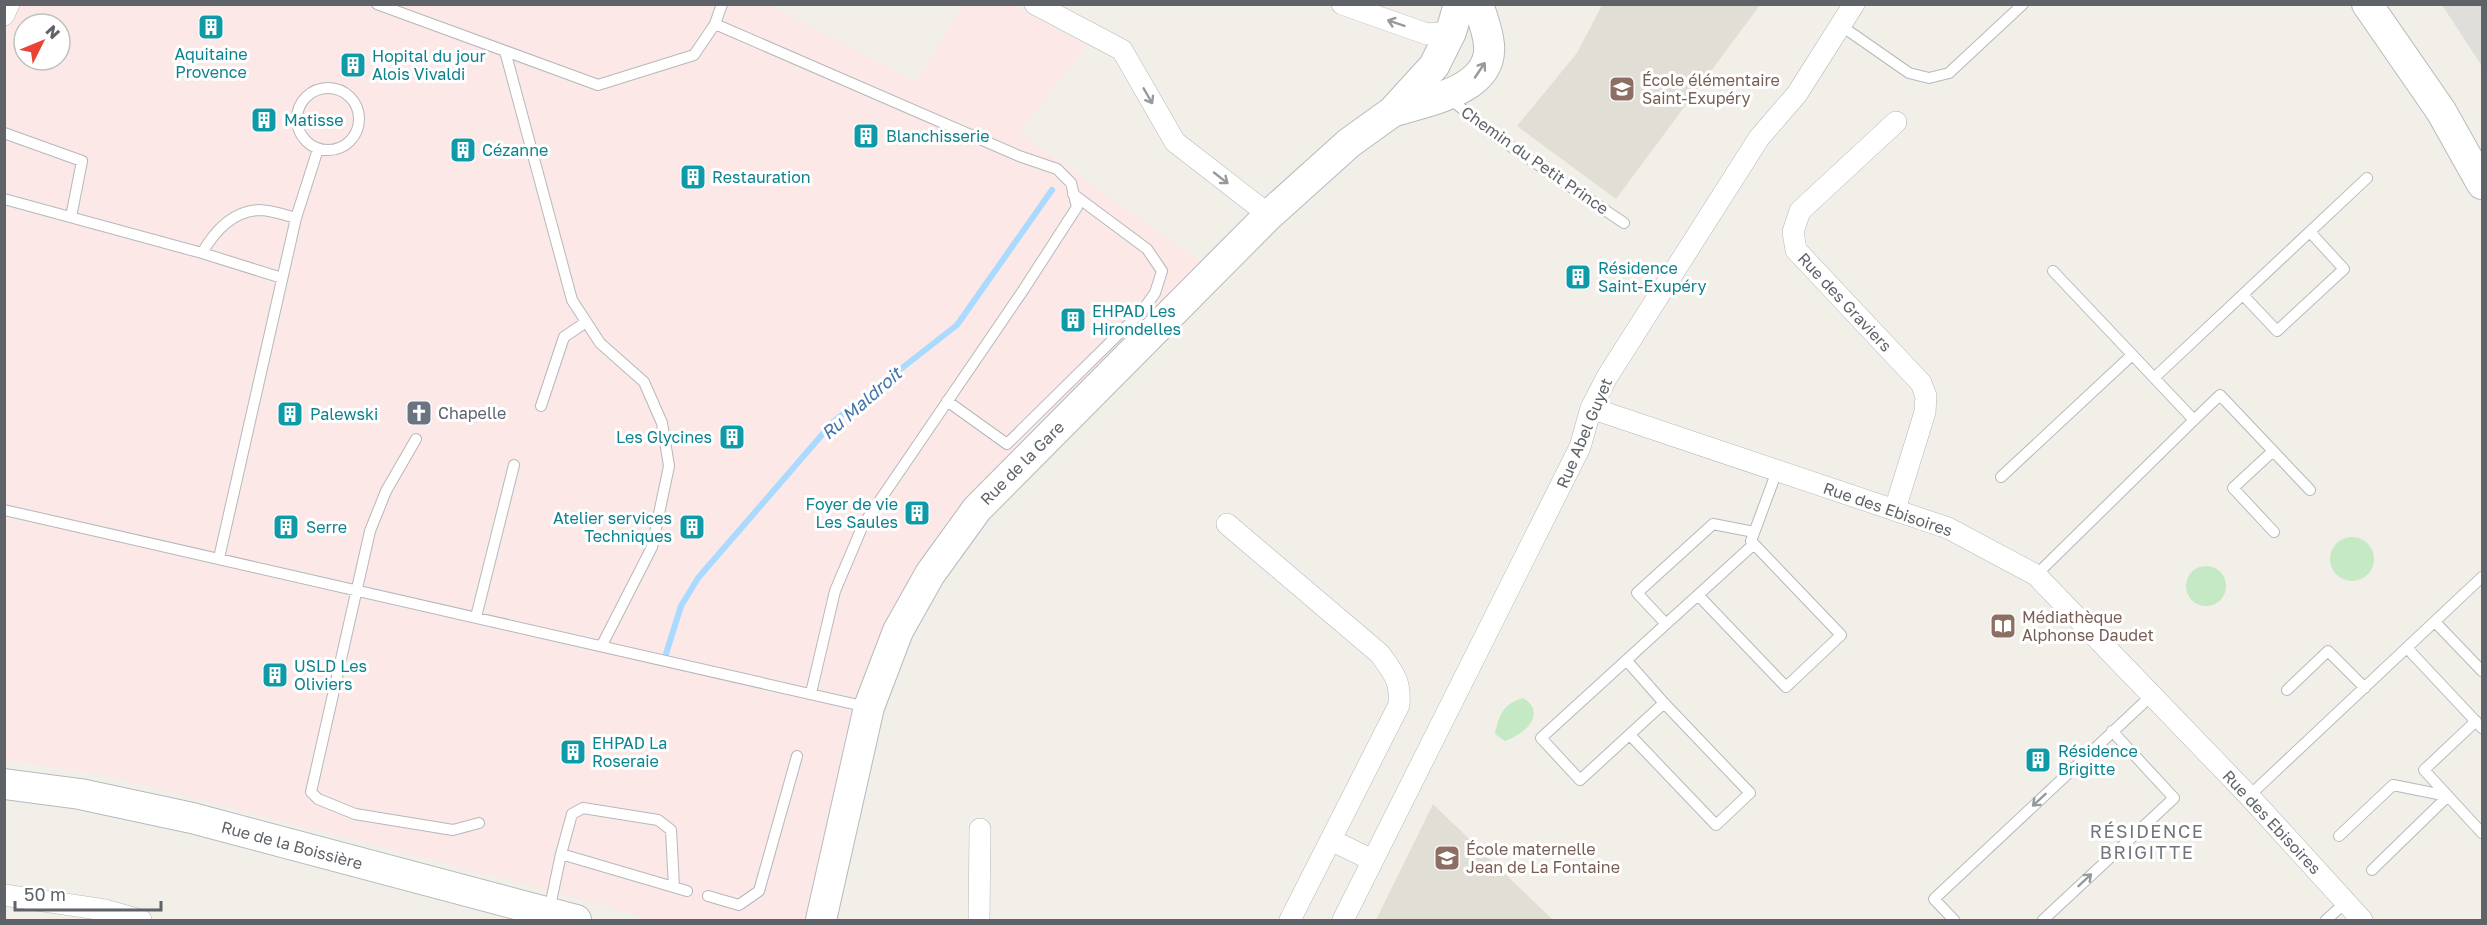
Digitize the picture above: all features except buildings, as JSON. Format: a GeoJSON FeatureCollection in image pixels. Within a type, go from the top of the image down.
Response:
{"type":"FeatureCollection","features":[{"type":"Feature","properties":{"kind":"street"},"geometry":{"type":"LineString","coordinates":[[4,15],[9,4]]}},
{"type":"Feature","properties":{"kind":"street"},"geometry":{"type":"LineString","coordinates":[[1035,4],[1122,50],[1175,142],[1269,215]]}},
{"type":"Feature","properties":{"kind":"street"},"geometry":{"type":"LineString","coordinates":[[1342,4],[1427,34],[1467,15]]}},
{"type":"Feature","properties":{"kind":"street","name":"Rue Abel Guyet"},"geometry":{"type":"LineString","coordinates":[[1343,921],[1580,447],[1591,408],[1606,377],[1759,138],[1797,93],[1854,4]]}},
{"type":"Feature","properties":{"kind":"street"},"geometry":{"type":"LineString","coordinates":[[2367,4],[2441,111],[2482,184]]}},
{"type":"Feature","properties":{"kind":"street","name":"Rue de la Gare"},"geometry":{"type":"LineString","coordinates":[[821,921],[868,707],[898,631],[930,574],[977,509],[1269,215],[1349,143],[1392,112],[1436,85],[1463,89],[1476,77],[1486,63],[1489,46],[1467,15],[1434,66],[1436,85]]}},
{"type":"Feature","properties":{"kind":"street","name":"Rue des Graviers"},"geometry":{"type":"LineString","coordinates":[[1895,509],[1925,412],[1926,396],[1921,383],[1796,250],[1793,232],[1800,211],[1896,122]]}},
{"type":"Feature","properties":{"kind":"street","name":"Rue des Ebisoires"},"geometry":{"type":"LineString","coordinates":[[1591,408],[1948,528],[2036,575],[2249,796],[2362,921]]}},
{"type":"Feature","properties":{"kind":"street"},"geometry":{"type":"LineString","coordinates":[[1227,524],[1380,654],[1397,679],[1400,688],[1399,705],[1290,921]]}},
{"type":"Feature","properties":{"kind":"street","name":"Rue de la Boissière"},"geometry":{"type":"LineString","coordinates":[[4,784],[80,794],[192,818],[562,917]]}},
{"type":"Feature","properties":{"kind":"street"},"geometry":{"type":"LineString","coordinates":[[979,921],[980,829]]}},
{"type":"Feature","properties":{"kind":"street"},"geometry":{"type":"LineString","coordinates":[[1331,840],[1372,860]]}},
{"type":"Feature","properties":{"kind":"street"},"geometry":{"type":"LineString","coordinates":[[4,895],[105,910],[141,921]]}},
{"type":"Feature","properties":{"kind":"lane"},"geometry":{"type":"LineString","coordinates":[[377,4],[598,85],[694,55],[715,24],[722,4]]}},
{"type":"Feature","properties":{"kind":"lane"},"geometry":{"type":"LineString","coordinates":[[1840,25],[1909,73],[1929,78],[1949,73],[2023,4]]}},
{"type":"Feature","properties":{"kind":"lane"},"geometry":{"type":"LineString","coordinates":[[715,24],[1019,156],[1057,169],[1071,183],[1077,207],[863,525],[835,591],[811,693]]}},
{"type":"Feature","properties":{"kind":"lane"},"geometry":{"type":"LineString","coordinates":[[505,51],[572,300],[600,343],[644,382],[662,423],[669,466],[652,547],[602,645]]}},
{"type":"Feature","properties":{"kind":"lane","name":"Chemin du Petit Prince"},"geometry":{"type":"LineString","coordinates":[[1436,85],[1484,127],[1624,223]]}},
{"type":"Feature","properties":{"kind":"lane"},"geometry":{"type":"LineString","coordinates":[[326,87],[336,88],[353,100],[360,118],[358,129],[347,145],[338,149],[318,149],[301,136],[297,115],[306,96],[326,87]]}},
{"type":"Feature","properties":{"kind":"lane"},"geometry":{"type":"LineString","coordinates":[[4,133],[82,161],[71,217]]}},
{"type":"Feature","properties":{"kind":"lane"},"geometry":{"type":"LineString","coordinates":[[219,558],[296,218],[318,149]]}},
{"type":"Feature","properties":{"kind":"lane"},"geometry":{"type":"LineString","coordinates":[[2154,378],[2367,178]]}},
{"type":"Feature","properties":{"kind":"lane"},"geometry":{"type":"LineString","coordinates":[[947,401],[1007,444],[1142,311],[1155,292],[1162,271],[1147,249],[1074,194]]}},
{"type":"Feature","properties":{"kind":"lane"},"geometry":{"type":"LineString","coordinates":[[4,199],[202,253],[282,278]]}},
{"type":"Feature","properties":{"kind":"lane"},"geometry":{"type":"LineString","coordinates":[[202,253],[211,237],[236,214],[260,210],[296,218]]}},
{"type":"Feature","properties":{"kind":"lane"},"geometry":{"type":"LineString","coordinates":[[2243,295],[2277,332],[2336,277],[2344,269],[2310,232]]}},
{"type":"Feature","properties":{"kind":"lane"},"geometry":{"type":"LineString","coordinates":[[2052,272],[2194,420]]}},
{"type":"Feature","properties":{"kind":"lane"},"geometry":{"type":"LineString","coordinates":[[541,406],[564,337],[586,322]]}},
{"type":"Feature","properties":{"kind":"lane"},"geometry":{"type":"LineString","coordinates":[[2001,477],[2132,355]]}},
{"type":"Feature","properties":{"kind":"lane"},"geometry":{"type":"LineString","coordinates":[[2036,575],[2220,395],[2310,490]]}},
{"type":"Feature","properties":{"kind":"lane"},"geometry":{"type":"LineString","coordinates":[[416,440],[386,491],[370,531],[311,792],[318,800],[355,814],[453,830],[479,822]]}},
{"type":"Feature","properties":{"kind":"lane"},"geometry":{"type":"LineString","coordinates":[[2273,451],[2233,488],[2274,532]]}},
{"type":"Feature","properties":{"kind":"lane"},"geometry":{"type":"LineString","coordinates":[[476,617],[514,465]]}},
{"type":"Feature","properties":{"kind":"lane"},"geometry":{"type":"LineString","coordinates":[[1698,595],[1786,687],[1841,635],[1751,541],[1777,471]]}},
{"type":"Feature","properties":{"kind":"lane"},"geometry":{"type":"LineString","coordinates":[[4,510],[868,707]]}},
{"type":"Feature","properties":{"kind":"lane"},"geometry":{"type":"LineString","coordinates":[[1666,624],[1637,593],[1713,524],[1754,532]]}},
{"type":"Feature","properties":{"kind":"lane"},"geometry":{"type":"LineString","coordinates":[[1664,703],[1580,780],[1541,738],[1754,544]]}},
{"type":"Feature","properties":{"kind":"lane"},"geometry":{"type":"LineString","coordinates":[[2249,796],[2435,622],[2480,584]]}},
{"type":"Feature","properties":{"kind":"lane"},"geometry":{"type":"LineString","coordinates":[[2435,622],[2482,671]]}},
{"type":"Feature","properties":{"kind":"lane"},"geometry":{"type":"LineString","coordinates":[[2407,648],[2479,725],[2424,770],[2482,833]]}},
{"type":"Feature","properties":{"kind":"lane"},"geometry":{"type":"LineString","coordinates":[[2287,690],[2328,651],[2365,688]]}},
{"type":"Feature","properties":{"kind":"lane"},"geometry":{"type":"LineString","coordinates":[[1627,661],[1750,793],[1716,825],[1630,735]]}},
{"type":"Feature","properties":{"kind":"lane"},"geometry":{"type":"LineString","coordinates":[[1954,921],[1934,899],[2152,695]]}},
{"type":"Feature","properties":{"kind":"lane"},"geometry":{"type":"LineString","coordinates":[[2043,921],[2174,798],[2112,731]]}},
{"type":"Feature","properties":{"kind":"lane"},"geometry":{"type":"LineString","coordinates":[[708,896],[740,905],[759,891],[797,756]]}},
{"type":"Feature","properties":{"kind":"lane"},"geometry":{"type":"LineString","coordinates":[[2338,836],[2393,785],[2448,796]]}},
{"type":"Feature","properties":{"kind":"lane"},"geometry":{"type":"LineString","coordinates":[[2372,870],[2448,796]]}},
{"type":"Feature","properties":{"kind":"lane"},"geometry":{"type":"LineString","coordinates":[[562,917],[561,854],[572,814],[583,808],[658,820],[671,830],[674,887]]}},
{"type":"Feature","properties":{"kind":"lane"},"geometry":{"type":"LineString","coordinates":[[561,854],[687,891]]}},
{"type":"Feature","properties":{"kind":"lane"},"geometry":{"type":"LineString","coordinates":[[2326,921],[2346,902]]}},
{"type":"Feature","properties":{"kind":"shaded area"},"geometry":{"type":"Polygon","coordinates":[[[4,5],[770,5],[916,82],[963,5],[1013,5],[1087,45],[1019,133],[1204,264],[970,503],[898,600],[849,731],[808,920],[651,920],[578,898],[101,774],[5,760],[4,5]]]}},
{"type":"Feature","properties":{"kind":"shaded area","name":"École élémentaire Saint-Exupéry"},"geometry":{"type":"Polygon","coordinates":[[[1602,5],[1760,5],[1616,199],[1517,126],[1577,53],[1602,5]]]}},
{"type":"Feature","properties":{"kind":"shaded area"},"geometry":{"type":"Polygon","coordinates":[[[2442,5],[2482,5],[2482,67],[2480,63],[2442,5]]]}},
{"type":"Feature","properties":{"kind":"shaded area","name":"École maternelle Jean de La Fontaine"},"geometry":{"type":"Polygon","coordinates":[[[1433,804],[1553,920],[1376,920],[1433,804]]]}},
{"type":"Feature","properties":{"kind":"green space"},"geometry":{"type":"Polygon","coordinates":[[[2352,537],[2368,543],[2374,559],[2368,575],[2352,581],[2336,575],[2330,559],[2336,543],[2352,537]]]}},
{"type":"Feature","properties":{"kind":"green space"},"geometry":{"type":"Polygon","coordinates":[[[2206,566],[2214,567],[2220,572],[2225,578],[2225,594],[2220,600],[2214,605],[2206,606],[2198,605],[2192,600],[2187,594],[2186,586],[2187,578],[2192,572],[2198,567],[2206,566]]]}},
{"type":"Feature","properties":{"kind":"green space"},"geometry":{"type":"Polygon","coordinates":[[[1523,698],[1530,704],[1533,717],[1526,729],[1505,741],[1495,734],[1500,716],[1511,703],[1523,698]]]}},
{"type":"Feature","properties":{"kind":"waterway","name":"Ru Maldroit"},"geometry":{"type":"LineString","coordinates":[[665,657],[681,606],[698,578],[833,422],[957,325],[1052,190]]}},
{"type":"Feature","properties":{"kind":"place","name":"Aquitaine Provence"},"geometry":{"type":"Point","coordinates":[211,27]}},
{"type":"Feature","properties":{"kind":"place","name":"Hopital du jour Alois Vivaldi"},"geometry":{"type":"Point","coordinates":[353,65]}},
{"type":"Feature","properties":{"kind":"place","name":"École élémentaire Saint-Exupéry"},"geometry":{"type":"Point","coordinates":[1622,89]}},
{"type":"Feature","properties":{"kind":"place","name":"Matisse"},"geometry":{"type":"Point","coordinates":[264,120]}},
{"type":"Feature","properties":{"kind":"place","name":"Blanchisserie"},"geometry":{"type":"Point","coordinates":[866,136]}},
{"type":"Feature","properties":{"kind":"place","name":"Cézanne"},"geometry":{"type":"Point","coordinates":[463,150]}},
{"type":"Feature","properties":{"kind":"place","name":"Restauration"},"geometry":{"type":"Point","coordinates":[693,177]}},
{"type":"Feature","properties":{"kind":"place","name":"Résidence Saint-Exupéry"},"geometry":{"type":"Point","coordinates":[1578,277]}},
{"type":"Feature","properties":{"kind":"place","name":"EHPAD Les Hirondelles"},"geometry":{"type":"Point","coordinates":[1073,320]}},
{"type":"Feature","properties":{"kind":"place","name":"Chapelle"},"geometry":{"type":"Point","coordinates":[419,413]}},
{"type":"Feature","properties":{"kind":"place","name":"Palewski"},"geometry":{"type":"Point","coordinates":[290,414]}},
{"type":"Feature","properties":{"kind":"place","name":"Les Glycines"},"geometry":{"type":"Point","coordinates":[732,437]}},
{"type":"Feature","properties":{"kind":"place","name":"Foyer de vie Les Saules"},"geometry":{"type":"Point","coordinates":[917,513]}},
{"type":"Feature","properties":{"kind":"place","name":"Serre"},"geometry":{"type":"Point","coordinates":[286,527]}},
{"type":"Feature","properties":{"kind":"place","name":"Atelier services Techniques"},"geometry":{"type":"Point","coordinates":[692,527]}},
{"type":"Feature","properties":{"kind":"place","name":"Médiathèque Alphonse Daudet"},"geometry":{"type":"Point","coordinates":[2003,626]}},
{"type":"Feature","properties":{"kind":"place","name":"USLD Les Oliviers"},"geometry":{"type":"Point","coordinates":[275,675]}},
{"type":"Feature","properties":{"kind":"place","name":"EHPAD La Roseraie"},"geometry":{"type":"Point","coordinates":[573,752]}},
{"type":"Feature","properties":{"kind":"place","name":"Résidence Brigitte"},"geometry":{"type":"Point","coordinates":[2038,760]}},
{"type":"Feature","properties":{"kind":"place","name":"École maternelle Jean de La Fontaine"},"geometry":{"type":"Point","coordinates":[1447,858]}},
{"type":"Feature","properties":{"kind":"district","name":"RÉSIDENCE BRIGITTE"},"geometry":{"type":"Point","coordinates":[2147,841]}}]}
